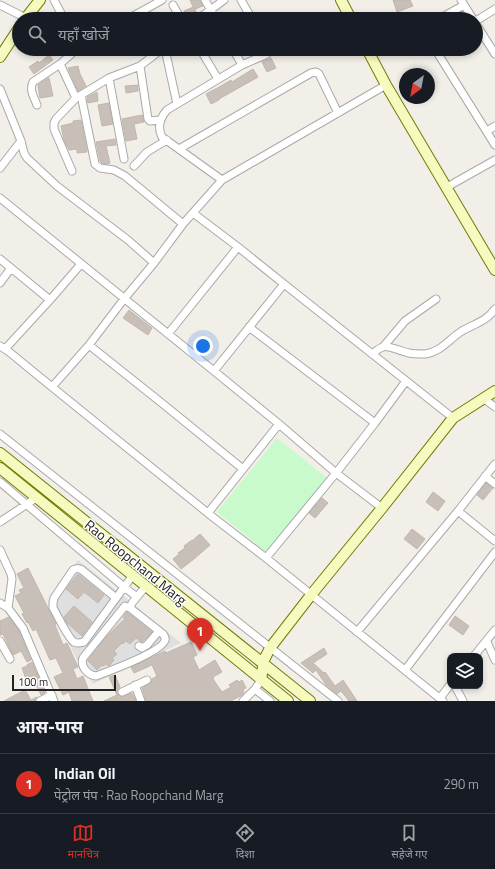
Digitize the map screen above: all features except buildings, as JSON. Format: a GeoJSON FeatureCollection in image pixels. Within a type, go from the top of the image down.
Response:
{"type":"FeatureCollection","features":[{"type":"Feature","properties":{"kind":"main road"},"geometry":{"type":"LineString","coordinates":[[31,12],[40,0]]}},
{"type":"Feature","properties":{"kind":"main road"},"geometry":{"type":"LineString","coordinates":[[341,0],[347,12]]}},
{"type":"Feature","properties":{"kind":"main road"},"geometry":{"type":"LineString","coordinates":[[0,57],[12,39]]}},
{"type":"Feature","properties":{"kind":"main road"},"geometry":{"type":"LineString","coordinates":[[374,56],[386,85],[495,270]]}},
{"type":"Feature","properties":{"kind":"main road"},"geometry":{"type":"LineString","coordinates":[[261,680],[264,660],[270,648],[453,418],[495,391]]}},
{"type":"Feature","properties":{"kind":"main road","name":"Rao Roopchand Marg"},"geometry":{"type":"LineString","coordinates":[[0,453],[310,701]]}},
{"type":"Feature","properties":{"kind":"main road","name":"Rao Roopchand Marg"},"geometry":{"type":"LineString","coordinates":[[0,468],[288,701]]}},
{"type":"Feature","properties":{"kind":"street"},"geometry":{"type":"LineString","coordinates":[[54,0],[60,12]]}},
{"type":"Feature","properties":{"kind":"street"},"geometry":{"type":"LineString","coordinates":[[141,12],[162,0]]}},
{"type":"Feature","properties":{"kind":"street"},"geometry":{"type":"LineString","coordinates":[[205,0],[211,10]]}},
{"type":"Feature","properties":{"kind":"street"},"geometry":{"type":"LineString","coordinates":[[208,12],[224,0]]}},
{"type":"Feature","properties":{"kind":"street"},"geometry":{"type":"LineString","coordinates":[[241,0],[248,12]]}},
{"type":"Feature","properties":{"kind":"street"},"geometry":{"type":"LineString","coordinates":[[450,12],[463,3],[469,12]]}},
{"type":"Feature","properties":{"kind":"street"},"geometry":{"type":"LineString","coordinates":[[0,5],[13,12]]}},
{"type":"Feature","properties":{"kind":"street"},"geometry":{"type":"LineString","coordinates":[[173,5],[177,12]]}},
{"type":"Feature","properties":{"kind":"street"},"geometry":{"type":"LineString","coordinates":[[483,17],[495,9]]}},
{"type":"Feature","properties":{"kind":"street"},"geometry":{"type":"LineString","coordinates":[[483,34],[495,54]]}},
{"type":"Feature","properties":{"kind":"street"},"geometry":{"type":"LineString","coordinates":[[37,105],[31,85],[69,56]]}},
{"type":"Feature","properties":{"kind":"street"},"geometry":{"type":"LineString","coordinates":[[72,171],[54,129],[56,119],[79,96],[109,78],[140,66],[149,56]]}},
{"type":"Feature","properties":{"kind":"street"},"geometry":{"type":"LineString","coordinates":[[166,56],[177,104]]}},
{"type":"Feature","properties":{"kind":"street"},"geometry":{"type":"LineString","coordinates":[[204,56],[218,79]]}},
{"type":"Feature","properties":{"kind":"street"},"geometry":{"type":"LineString","coordinates":[[237,56],[242,65]]}},
{"type":"Feature","properties":{"kind":"street"},"geometry":{"type":"LineString","coordinates":[[222,180],[162,137],[159,132],[160,120],[167,110],[242,65],[261,56]]}},
{"type":"Feature","properties":{"kind":"street"},"geometry":{"type":"LineString","coordinates":[[439,56],[495,145]]}},
{"type":"Feature","properties":{"kind":"street"},"geometry":{"type":"LineString","coordinates":[[60,64],[79,96],[95,164],[100,168],[120,172],[183,224]]}},
{"type":"Feature","properties":{"kind":"street"},"geometry":{"type":"LineString","coordinates":[[140,66],[148,119],[150,121],[160,120]]}},
{"type":"Feature","properties":{"kind":"street"},"geometry":{"type":"LineString","coordinates":[[180,149],[311,73],[316,72],[318,74],[338,113]]}},
{"type":"Feature","properties":{"kind":"street"},"geometry":{"type":"LineString","coordinates":[[109,78],[124,160]]}},
{"type":"Feature","properties":{"kind":"street"},"geometry":{"type":"LineString","coordinates":[[52,387],[89,344],[154,263],[183,224],[222,180],[386,85]]}},
{"type":"Feature","properties":{"kind":"street"},"geometry":{"type":"LineString","coordinates":[[0,89],[27,158],[57,186],[128,240],[154,263]]}},
{"type":"Feature","properties":{"kind":"street"},"geometry":{"type":"LineString","coordinates":[[487,131],[495,126]]}},
{"type":"Feature","properties":{"kind":"street"},"geometry":{"type":"LineString","coordinates":[[134,166],[147,152],[167,140]]}},
{"type":"Feature","properties":{"kind":"street"},"geometry":{"type":"LineString","coordinates":[[0,168],[21,141]]}},
{"type":"Feature","properties":{"kind":"street"},"geometry":{"type":"LineString","coordinates":[[447,187],[495,160]]}},
{"type":"Feature","properties":{"kind":"street"},"geometry":{"type":"LineString","coordinates":[[0,198],[279,424],[336,473],[382,508]]}},
{"type":"Feature","properties":{"kind":"street"},"geometry":{"type":"LineString","coordinates":[[193,213],[453,418]]}},
{"type":"Feature","properties":{"kind":"street"},"geometry":{"type":"LineString","coordinates":[[168,334],[238,247]]}},
{"type":"Feature","properties":{"kind":"street"},"geometry":{"type":"LineString","coordinates":[[0,259],[50,300]]}},
{"type":"Feature","properties":{"kind":"street"},"geometry":{"type":"LineString","coordinates":[[81,264],[50,300],[2,347],[441,700],[448,689]]}},
{"type":"Feature","properties":{"kind":"street"},"geometry":{"type":"LineString","coordinates":[[0,283],[11,268]]}},
{"type":"Feature","properties":{"kind":"street"},"geometry":{"type":"LineString","coordinates":[[214,371],[284,284]]}},
{"type":"Feature","properties":{"kind":"street"},"geometry":{"type":"LineString","coordinates":[[372,354],[383,346],[405,321],[436,299]]}},
{"type":"Feature","properties":{"kind":"street"},"geometry":{"type":"LineString","coordinates":[[383,346],[411,354],[426,354],[438,350],[461,331],[486,318],[495,309]]}},
{"type":"Feature","properties":{"kind":"street"},"geometry":{"type":"LineString","coordinates":[[249,327],[375,423]]}},
{"type":"Feature","properties":{"kind":"street"},"geometry":{"type":"LineString","coordinates":[[89,344],[243,470]]}},
{"type":"Feature","properties":{"kind":"street"},"geometry":{"type":"LineString","coordinates":[[266,558],[336,473],[406,381]]}},
{"type":"Feature","properties":{"kind":"street"},"geometry":{"type":"LineString","coordinates":[[483,398],[495,407]]}},
{"type":"Feature","properties":{"kind":"street"},"geometry":{"type":"LineString","coordinates":[[208,513],[279,424]]}},
{"type":"Feature","properties":{"kind":"street"},"geometry":{"type":"LineString","coordinates":[[0,434],[338,701]]}},
{"type":"Feature","properties":{"kind":"street"},"geometry":{"type":"LineString","coordinates":[[357,632],[458,511],[495,464]]}},
{"type":"Feature","properties":{"kind":"street"},"geometry":{"type":"LineString","coordinates":[[485,476],[495,484]]}},
{"type":"Feature","properties":{"kind":"street"},"geometry":{"type":"LineString","coordinates":[[0,482],[137,597]]}},
{"type":"Feature","properties":{"kind":"street"},"geometry":{"type":"LineString","coordinates":[[0,522],[36,498]]}},
{"type":"Feature","properties":{"kind":"street"},"geometry":{"type":"LineString","coordinates":[[458,511],[495,540]]}},
{"type":"Feature","properties":{"kind":"street"},"geometry":{"type":"LineString","coordinates":[[0,550],[12,579],[8,608]]}},
{"type":"Feature","properties":{"kind":"street"},"geometry":{"type":"LineString","coordinates":[[405,670],[495,552]]}},
{"type":"Feature","properties":{"kind":"street"},"geometry":{"type":"LineString","coordinates":[[116,598],[82,570],[76,568],[73,570],[54,598],[53,608],[70,638],[78,643],[84,642],[133,575]]}},
{"type":"Feature","properties":{"kind":"street"},"geometry":{"type":"LineString","coordinates":[[130,608],[132,603],[146,586]]}},
{"type":"Feature","properties":{"kind":"street"},"geometry":{"type":"LineString","coordinates":[[0,603],[8,608],[23,628],[53,698],[40,701]]}},
{"type":"Feature","properties":{"kind":"street"},"geometry":{"type":"LineString","coordinates":[[125,606],[130,608],[164,634],[165,640],[151,652],[125,664],[96,676],[88,673],[82,666],[81,662],[83,658],[125,606]]}},
{"type":"Feature","properties":{"kind":"street"},"geometry":{"type":"LineString","coordinates":[[477,653],[495,630]]}},
{"type":"Feature","properties":{"kind":"street"},"geometry":{"type":"LineString","coordinates":[[139,646],[142,648],[147,645],[159,631]]}},
{"type":"Feature","properties":{"kind":"street"},"geometry":{"type":"LineString","coordinates":[[0,641],[10,659]]}},
{"type":"Feature","properties":{"kind":"street"},"geometry":{"type":"LineString","coordinates":[[486,642],[495,660]]}},
{"type":"Feature","properties":{"kind":"street"},"geometry":{"type":"LineString","coordinates":[[122,692],[147,680]]}},
{"type":"Feature","properties":{"kind":"street"},"geometry":{"type":"LineString","coordinates":[[244,701],[261,680]]}},
{"type":"Feature","properties":{"kind":"street"},"geometry":{"type":"LineString","coordinates":[[135,685],[141,701]]}},
{"type":"Feature","properties":{"kind":"street"},"geometry":{"type":"LineString","coordinates":[[255,689],[270,701]]}},
{"type":"Feature","properties":{"kind":"street"},"geometry":{"type":"LineString","coordinates":[[457,689],[463,701]]}},
{"type":"Feature","properties":{"kind":"shaded area"},"geometry":{"type":"Polygon","coordinates":[[[78,560],[181,643],[93,684],[77,660],[48,602],[78,560]]]}},
{"type":"Feature","properties":{"kind":"green space"},"geometry":{"type":"Polygon","coordinates":[[[277,438],[327,478],[266,552],[217,512],[277,438]]]}},
{"type":"Feature","properties":{"kind":"place","name":"Indian Oil"},"geometry":{"type":"Point","coordinates":[200,651]}}]}
